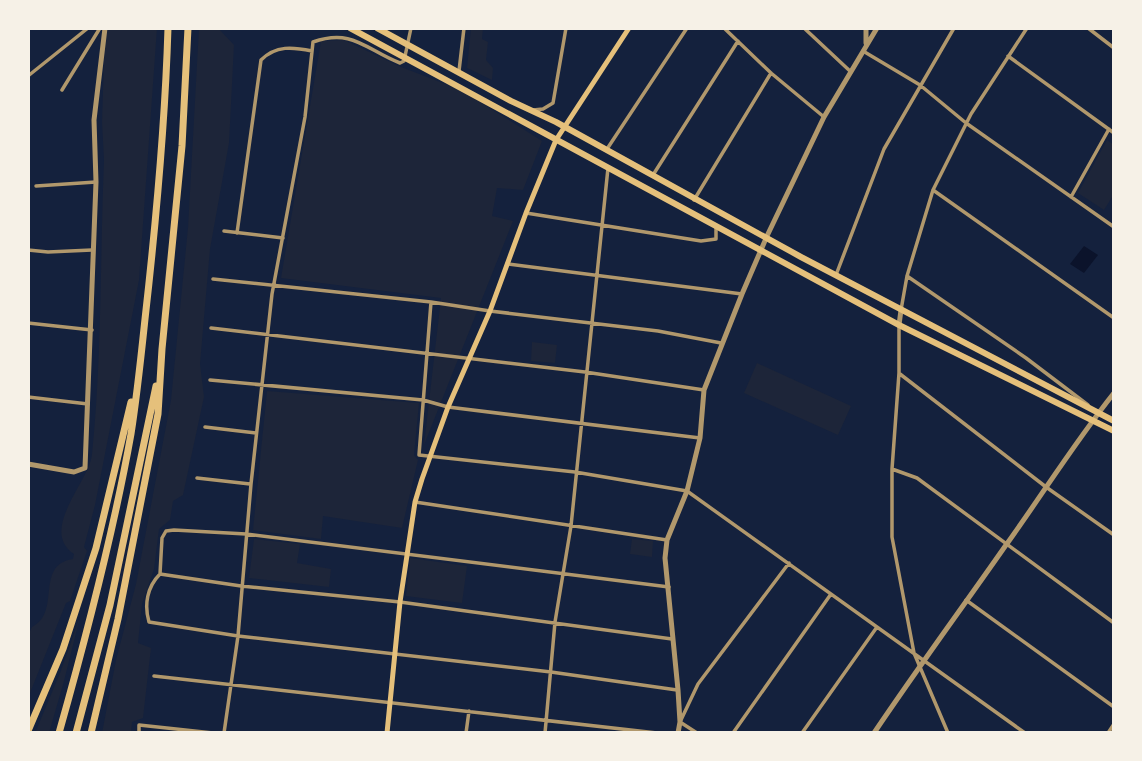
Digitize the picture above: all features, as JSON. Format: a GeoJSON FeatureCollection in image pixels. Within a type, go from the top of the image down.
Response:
{"type":"FeatureCollection","features":[{"type":"Feature","properties":{"kind":"highway"},"geometry":{"type":"LineString","coordinates":[[59,733],[89,627],[131,432],[161,154],[168,28]]}},
{"type":"Feature","properties":{"kind":"highway"},"geometry":{"type":"LineString","coordinates":[[91,733],[118,619],[156,428],[182,146],[188,28]]}},
{"type":"Feature","properties":{"kind":"highway"},"geometry":{"type":"LineString","coordinates":[[28,731],[63,649],[96,548],[124,436],[142,346]]}},
{"type":"Feature","properties":{"kind":"highway"},"geometry":{"type":"LineString","coordinates":[[76,733],[127,533],[162,349]]}},
{"type":"Feature","properties":{"kind":"main road"},"geometry":{"type":"LineString","coordinates":[[350,28],[899,325],[1096,416],[1114,421]]}},
{"type":"Feature","properties":{"kind":"main road"},"geometry":{"type":"LineString","coordinates":[[377,28],[565,127],[694,200],[1096,416],[1114,431]]}},
{"type":"Feature","properties":{"kind":"main road"},"geometry":{"type":"LineString","coordinates":[[387,733],[400,602],[415,502],[430,457],[556,140],[629,28]]}},
{"type":"Feature","properties":{"kind":"street"},"geometry":{"type":"LineString","coordinates":[[28,76],[89,28]]}},
{"type":"Feature","properties":{"kind":"street"},"geometry":{"type":"LineString","coordinates":[[62,90],[102,28]]}},
{"type":"Feature","properties":{"kind":"street"},"geometry":{"type":"LineString","coordinates":[[28,464],[74,472],[85,468],[96,182],[94,120],[102,28]]}},
{"type":"Feature","properties":{"kind":"street"},"geometry":{"type":"LineString","coordinates":[[361,43],[363,28]]}},
{"type":"Feature","properties":{"kind":"street"},"geometry":{"type":"LineString","coordinates":[[224,733],[238,636],[251,484],[274,285],[305,117],[313,42],[327,37],[352,38],[400,63],[404,61],[411,28]]}},
{"type":"Feature","properties":{"kind":"street"},"geometry":{"type":"LineString","coordinates":[[459,73],[464,28]]}},
{"type":"Feature","properties":{"kind":"street"},"geometry":{"type":"LineString","coordinates":[[530,110],[542,109],[553,103],[566,28]]}},
{"type":"Feature","properties":{"kind":"street"},"geometry":{"type":"LineString","coordinates":[[606,150],[687,28]]}},
{"type":"Feature","properties":{"kind":"street"},"geometry":{"type":"LineString","coordinates":[[724,28],[771,73],[824,117]]}},
{"type":"Feature","properties":{"kind":"street"},"geometry":{"type":"LineString","coordinates":[[804,28],[851,73]]}},
{"type":"Feature","properties":{"kind":"street"},"geometry":{"type":"LineString","coordinates":[[865,48],[866,28]]}},
{"type":"Feature","properties":{"kind":"street"},"geometry":{"type":"LineString","coordinates":[[678,733],[678,690],[665,558],[667,540],[687,492],[700,438],[704,390],[720,361],[724,344],[767,236],[824,117],[875,28]]}},
{"type":"Feature","properties":{"kind":"street"},"geometry":{"type":"LineString","coordinates":[[836,275],[884,149],[954,28]]}},
{"type":"Feature","properties":{"kind":"street"},"geometry":{"type":"LineString","coordinates":[[946,732],[921,664],[914,653],[892,537],[892,469],[899,373],[899,325],[907,276],[933,190],[967,123],[1027,28]]}},
{"type":"Feature","properties":{"kind":"street"},"geometry":{"type":"LineString","coordinates":[[1088,28],[1114,48]]}},
{"type":"Feature","properties":{"kind":"street"},"geometry":{"type":"LineString","coordinates":[[652,176],[738,41]]}},
{"type":"Feature","properties":{"kind":"street"},"geometry":{"type":"LineString","coordinates":[[237,233],[261,60],[270,51],[278,49],[298,48],[312,51]]}},
{"type":"Feature","properties":{"kind":"street"},"geometry":{"type":"LineString","coordinates":[[865,48],[1114,227]]}},
{"type":"Feature","properties":{"kind":"street"},"geometry":{"type":"LineString","coordinates":[[1008,56],[1114,132]]}},
{"type":"Feature","properties":{"kind":"street"},"geometry":{"type":"LineString","coordinates":[[694,200],[771,73]]}},
{"type":"Feature","properties":{"kind":"street"},"geometry":{"type":"LineString","coordinates":[[1071,197],[1109,129]]}},
{"type":"Feature","properties":{"kind":"street"},"geometry":{"type":"LineString","coordinates":[[544,733],[555,622],[571,526],[608,168]]}},
{"type":"Feature","properties":{"kind":"street"},"geometry":{"type":"LineString","coordinates":[[36,186],[96,182]]}},
{"type":"Feature","properties":{"kind":"street"},"geometry":{"type":"LineString","coordinates":[[933,190],[1114,318]]}},
{"type":"Feature","properties":{"kind":"street"},"geometry":{"type":"LineString","coordinates":[[526,213],[701,241],[716,239],[716,226]]}},
{"type":"Feature","properties":{"kind":"street"},"geometry":{"type":"LineString","coordinates":[[224,231],[283,238]]}},
{"type":"Feature","properties":{"kind":"street"},"geometry":{"type":"LineString","coordinates":[[28,250],[92,250]]}},
{"type":"Feature","properties":{"kind":"street"},"geometry":{"type":"LineString","coordinates":[[508,264],[743,294]]}},
{"type":"Feature","properties":{"kind":"street"},"geometry":{"type":"LineString","coordinates":[[907,276],[1026,358],[1096,416]]}},
{"type":"Feature","properties":{"kind":"street"},"geometry":{"type":"LineString","coordinates":[[213,279],[431,302],[658,331],[724,344]]}},
{"type":"Feature","properties":{"kind":"street"},"geometry":{"type":"LineString","coordinates":[[431,302],[419,455],[575,472],[687,492],[914,653]]}},
{"type":"Feature","properties":{"kind":"street"},"geometry":{"type":"LineString","coordinates":[[28,323],[92,331]]}},
{"type":"Feature","properties":{"kind":"street"},"geometry":{"type":"LineString","coordinates":[[211,328],[426,352],[704,390]]}},
{"type":"Feature","properties":{"kind":"street"},"geometry":{"type":"LineString","coordinates":[[899,373],[1046,487],[1114,535]]}},
{"type":"Feature","properties":{"kind":"street"},"geometry":{"type":"LineString","coordinates":[[210,380],[423,400],[448,407],[700,438]]}},
{"type":"Feature","properties":{"kind":"street"},"geometry":{"type":"LineString","coordinates":[[874,733],[1114,393]]}},
{"type":"Feature","properties":{"kind":"street"},"geometry":{"type":"LineString","coordinates":[[28,397],[88,404]]}},
{"type":"Feature","properties":{"kind":"street"},"geometry":{"type":"LineString","coordinates":[[205,428],[257,433]]}},
{"type":"Feature","properties":{"kind":"street"},"geometry":{"type":"LineString","coordinates":[[892,469],[917,478],[1114,623]]}},
{"type":"Feature","properties":{"kind":"street"},"geometry":{"type":"LineString","coordinates":[[197,478],[251,484]]}},
{"type":"Feature","properties":{"kind":"street"},"geometry":{"type":"LineString","coordinates":[[415,502],[667,540]]}},
{"type":"Feature","properties":{"kind":"street"},"geometry":{"type":"LineString","coordinates":[[668,587],[246,534],[166,531],[162,538],[160,574],[152,582],[145,608],[149,622],[238,636],[551,672],[678,690]]}},
{"type":"Feature","properties":{"kind":"street"},"geometry":{"type":"LineString","coordinates":[[680,722],[698,684],[789,563]]}},
{"type":"Feature","properties":{"kind":"street"},"geometry":{"type":"LineString","coordinates":[[160,574],[241,586],[400,602],[673,639]]}},
{"type":"Feature","properties":{"kind":"street"},"geometry":{"type":"LineString","coordinates":[[733,733],[831,594]]}},
{"type":"Feature","properties":{"kind":"street"},"geometry":{"type":"LineString","coordinates":[[966,600],[1114,707]]}},
{"type":"Feature","properties":{"kind":"street"},"geometry":{"type":"LineString","coordinates":[[802,733],[877,627]]}},
{"type":"Feature","properties":{"kind":"street"},"geometry":{"type":"LineString","coordinates":[[921,664],[1025,733]]}},
{"type":"Feature","properties":{"kind":"street"},"geometry":{"type":"LineString","coordinates":[[154,676],[657,733]]}},
{"type":"Feature","properties":{"kind":"street"},"geometry":{"type":"LineString","coordinates":[[466,733],[469,711]]}},
{"type":"Feature","properties":{"kind":"street"},"geometry":{"type":"LineString","coordinates":[[680,722],[697,733]]}},
{"type":"Feature","properties":{"kind":"street"},"geometry":{"type":"LineString","coordinates":[[1108,733],[1114,724]]}},
{"type":"Feature","properties":{"kind":"street"},"geometry":{"type":"LineString","coordinates":[[139,733],[139,725],[213,733]]}},
{"type":"Feature","properties":{"kind":"shaded area"},"geometry":{"type":"Polygon","coordinates":[[[105,28],[157,28],[139,280],[95,505],[84,547],[87,551],[70,601],[66,603],[28,698],[28,635],[46,611],[54,570],[61,563],[73,559],[74,554],[64,544],[61,532],[63,519],[92,454],[99,344],[105,28]]]}},
{"type":"Feature","properties":{"kind":"shaded area"},"geometry":{"type":"Polygon","coordinates":[[[199,28],[218,28],[234,45],[229,143],[210,249],[200,364],[204,397],[183,495],[173,501],[170,520],[159,529],[154,569],[142,604],[138,643],[151,648],[143,718],[132,722],[131,733],[102,733],[116,660],[136,584],[171,400],[188,228],[199,28]]]}},
{"type":"Feature","properties":{"kind":"shaded area"},"geometry":{"type":"Polygon","coordinates":[[[471,28],[483,28],[482,39],[488,42],[486,60],[493,68],[492,80],[467,68],[471,28]]]}},
{"type":"Feature","properties":{"kind":"shaded area"},"geometry":{"type":"Polygon","coordinates":[[[344,40],[401,67],[461,90],[542,141],[523,190],[497,188],[492,216],[513,221],[424,445],[441,298],[281,278],[321,41],[344,40]]]}},
{"type":"Feature","properties":{"kind":"shaded area"},"geometry":{"type":"Polygon","coordinates":[[[1107,140],[1114,145],[1114,194],[1104,210],[1078,193],[1107,140]]]}},
{"type":"Feature","properties":{"kind":"shaded area"},"geometry":{"type":"Polygon","coordinates":[[[1084,246],[1098,255],[1084,273],[1070,264],[1084,246]]]}},
{"type":"Feature","properties":{"kind":"shaded area"},"geometry":{"type":"Polygon","coordinates":[[[532,342],[557,345],[555,363],[531,361],[532,342]]]}},
{"type":"Feature","properties":{"kind":"shaded area"},"geometry":{"type":"Polygon","coordinates":[[[757,363],[851,406],[838,435],[744,393],[757,363]]]}},
{"type":"Feature","properties":{"kind":"shaded area"},"geometry":{"type":"Polygon","coordinates":[[[267,391],[419,403],[414,455],[418,460],[402,528],[323,516],[321,539],[253,530],[267,391]]]}},
{"type":"Feature","properties":{"kind":"shaded area"},"geometry":{"type":"Polygon","coordinates":[[[254,539],[300,544],[297,563],[331,569],[329,587],[249,578],[254,539]]]}},
{"type":"Feature","properties":{"kind":"shaded area"},"geometry":{"type":"Polygon","coordinates":[[[632,539],[653,541],[652,557],[630,554],[632,539]]]}},
{"type":"Feature","properties":{"kind":"shaded area"},"geometry":{"type":"Polygon","coordinates":[[[410,558],[467,566],[462,603],[406,596],[410,558]]]}},
{"type":"Feature","properties":{"kind":"shaded area"},"geometry":{"type":"Polygon","coordinates":[[[80,617],[49,733],[35,733],[60,673],[80,617]]]}}]}
